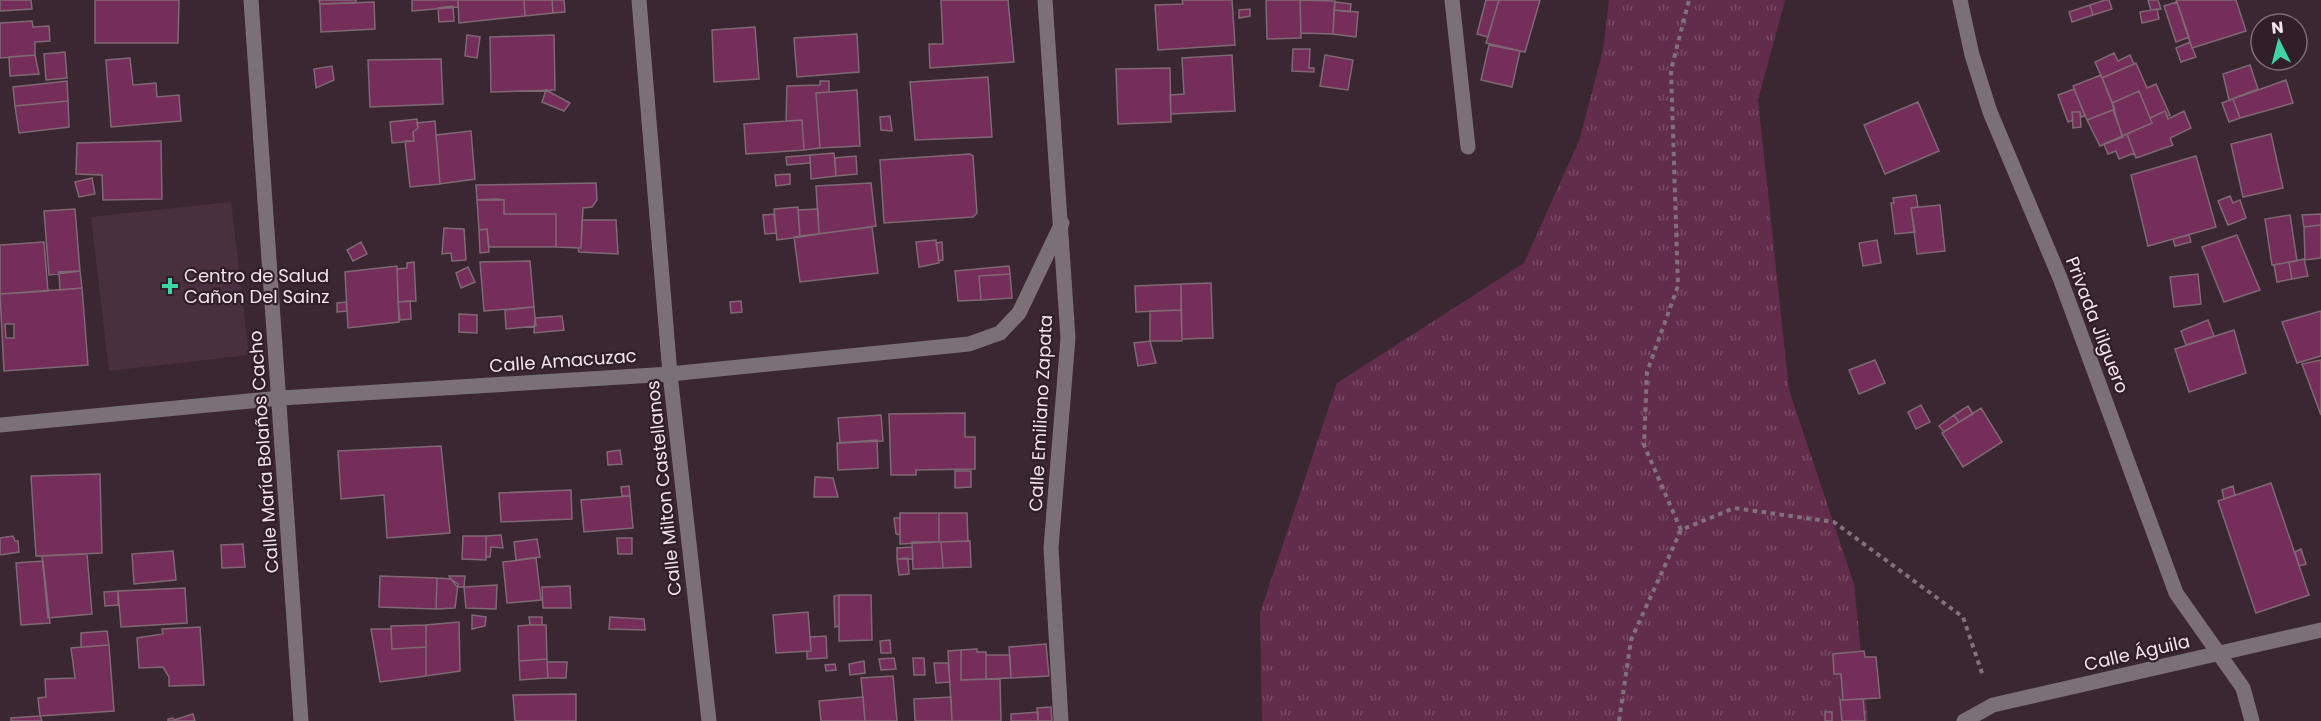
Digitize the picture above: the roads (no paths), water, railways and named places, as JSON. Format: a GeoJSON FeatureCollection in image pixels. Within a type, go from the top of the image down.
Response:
{"type":"FeatureCollection","features":[{"type":"Feature","properties":{"kind":"street","name":"Calle María Bolaños Cacho"},"geometry":{"type":"LineString","coordinates":[[251,0],[281,398],[301,721]]}},
{"type":"Feature","properties":{"kind":"street","name":"Calle Milton Castellanos"},"geometry":{"type":"LineString","coordinates":[[639,0],[670,374],[709,721]]}},
{"type":"Feature","properties":{"kind":"street","name":"Calle Emiliano Zapata"},"geometry":{"type":"LineString","coordinates":[[1045,0],[1062,223],[1068,338],[1051,548],[1061,721]]}},
{"type":"Feature","properties":{"kind":"street"},"geometry":{"type":"LineString","coordinates":[[1452,0],[1468,147]]}},
{"type":"Feature","properties":{"kind":"street","name":"Privada Jilguero"},"geometry":{"type":"LineString","coordinates":[[1960,0],[1972,55],[1990,112],[2060,278],[2176,594],[2242,688],[2252,721]]}},
{"type":"Feature","properties":{"kind":"street","name":"Calle Amacuzac"},"geometry":{"type":"LineString","coordinates":[[0,425],[281,398],[670,374],[969,344],[1000,333],[1019,313],[1062,223]]}},
{"type":"Feature","properties":{"kind":"street","name":"Calle Águila"},"geometry":{"type":"LineString","coordinates":[[1964,721],[1993,705],[2321,630]]}},
{"type":"Feature","properties":{"kind":"place","name":"Centro de Salud Cañon Del Sainz"},"geometry":{"type":"Point","coordinates":[170,286]}}]}
